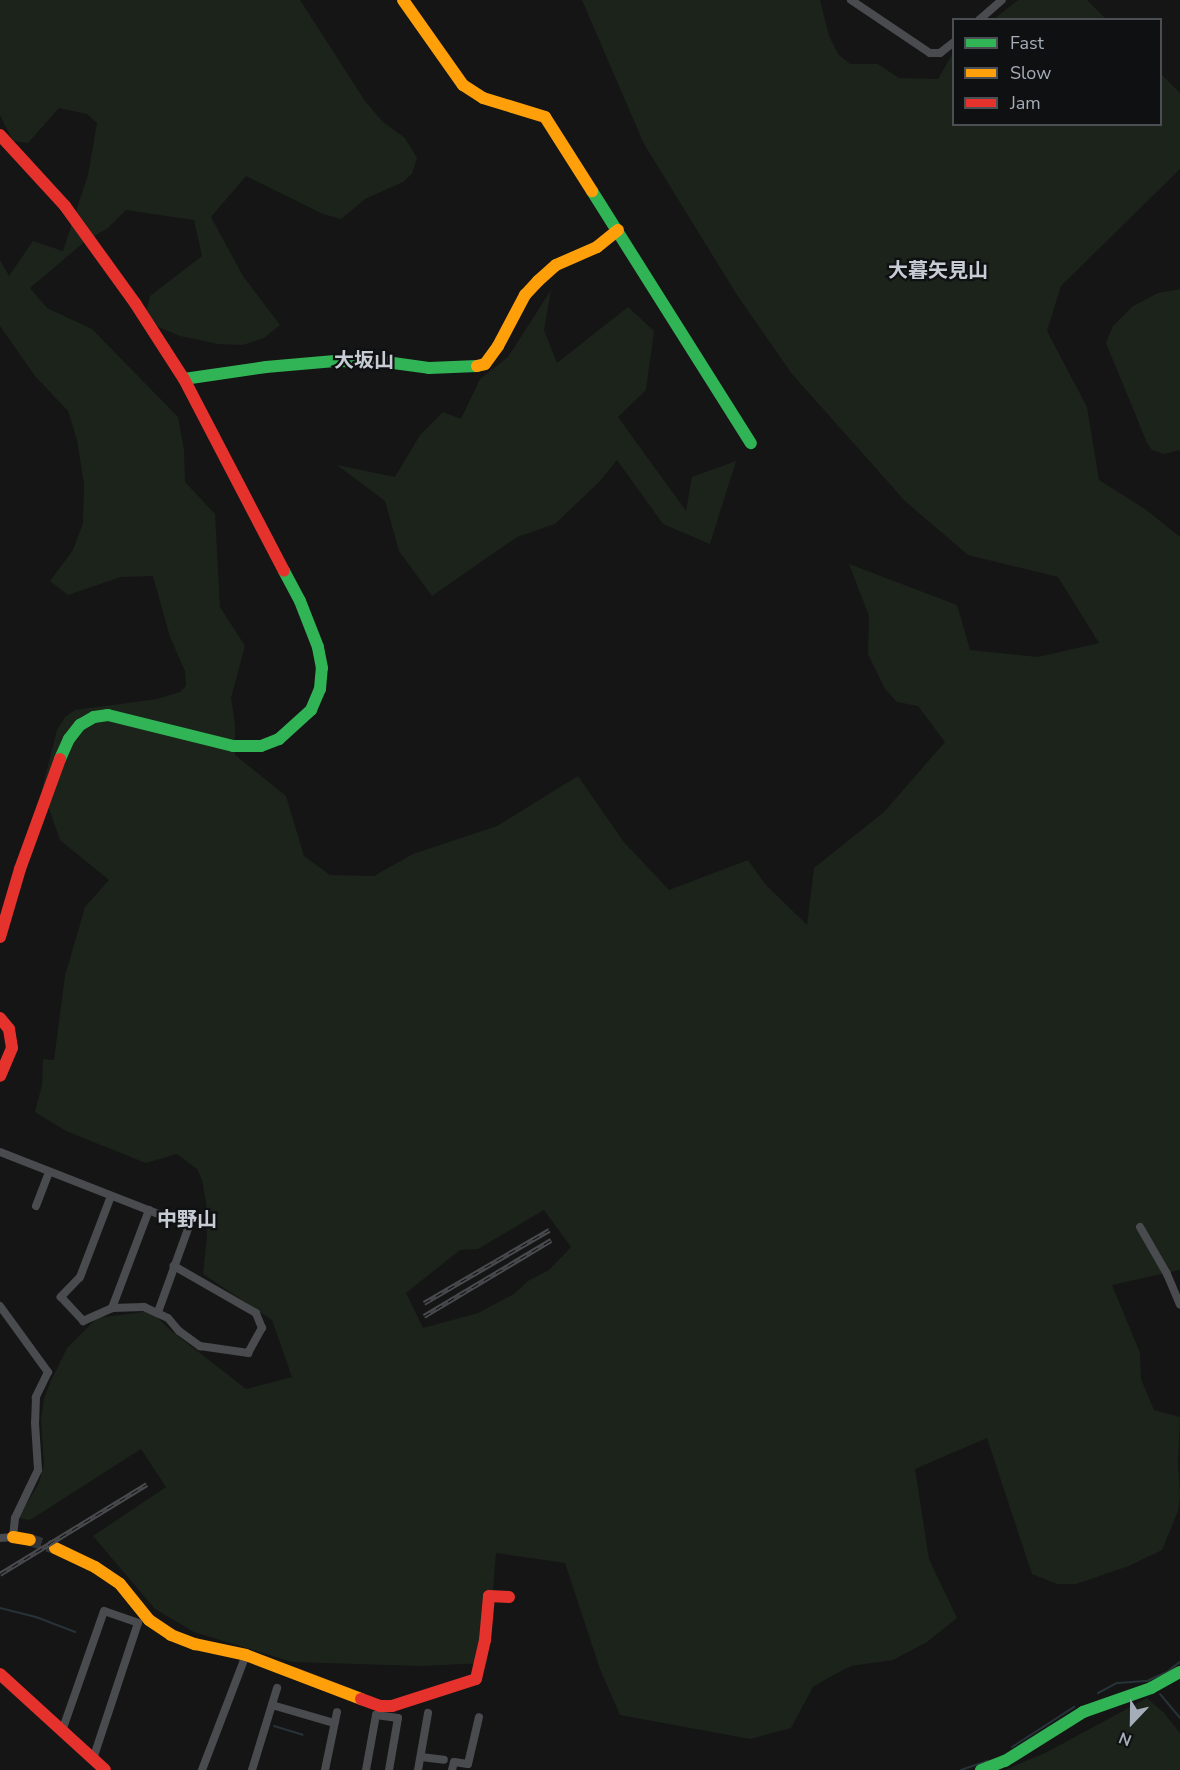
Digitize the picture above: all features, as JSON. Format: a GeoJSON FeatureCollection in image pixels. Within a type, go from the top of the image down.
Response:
{"type":"FeatureCollection","features":[{"type":"Feature","properties":{"kind":"street"},"geometry":{"type":"LineString","coordinates":[[403,0],[463,85],[483,98],[545,117],[751,443]]}},
{"type":"Feature","properties":{"kind":"street"},"geometry":{"type":"LineString","coordinates":[[851,0],[930,53],[940,53],[952,44]]}},
{"type":"Feature","properties":{"kind":"street"},"geometry":{"type":"LineString","coordinates":[[981,18],[1002,0]]}},
{"type":"Feature","properties":{"kind":"street"},"geometry":{"type":"LineString","coordinates":[[0,135],[72,215],[135,303],[184,379],[300,601],[318,647],[322,668],[320,689],[311,710],[298,724],[273,743],[261,746],[233,746],[108,715],[94,717],[80,725],[69,739],[49,784],[0,938]]}},
{"type":"Feature","properties":{"kind":"street"},"geometry":{"type":"LineString","coordinates":[[184,379],[267,367],[335,361],[386,362],[429,368],[470,368],[485,364],[498,346],[525,295],[538,280],[556,265],[597,247],[618,230]]}},
{"type":"Feature","properties":{"kind":"street"},"geometry":{"type":"LineString","coordinates":[[0,1018],[9,1029],[12,1048],[0,1076]]}},
{"type":"Feature","properties":{"kind":"street"},"geometry":{"type":"LineString","coordinates":[[0,1152],[189,1226],[158,1312]]}},
{"type":"Feature","properties":{"kind":"street"},"geometry":{"type":"LineString","coordinates":[[36,1206],[49,1172]]}},
{"type":"Feature","properties":{"kind":"street"},"geometry":{"type":"LineString","coordinates":[[111,1196],[80,1277],[61,1297],[83,1321],[112,1308],[144,1306],[158,1312],[200,1346],[248,1353],[262,1328],[256,1313],[174,1266]]}},
{"type":"Feature","properties":{"kind":"street"},"geometry":{"type":"LineString","coordinates":[[112,1308],[149,1210]]}},
{"type":"Feature","properties":{"kind":"street"},"geometry":{"type":"LineString","coordinates":[[1140,1227],[1171,1282],[1180,1304]]}},
{"type":"Feature","properties":{"kind":"street"},"geometry":{"type":"LineString","coordinates":[[0,1306],[48,1372],[36,1397],[38,1470],[6,1538],[30,1540]]}},
{"type":"Feature","properties":{"kind":"street"},"geometry":{"type":"LineString","coordinates":[[55,1548],[95,1568],[120,1584],[149,1620],[171,1635],[195,1644],[246,1655],[366,1702],[392,1706],[476,1678],[485,1640],[489,1596],[509,1597]]}},
{"type":"Feature","properties":{"kind":"street"},"geometry":{"type":"LineString","coordinates":[[62,1731],[104,1611],[138,1623],[93,1759]]}},
{"type":"Feature","properties":{"kind":"street"},"geometry":{"type":"LineString","coordinates":[[202,1770],[246,1655]]}},
{"type":"Feature","properties":{"kind":"street"},"geometry":{"type":"LineString","coordinates":[[981,1770],[1005,1761],[1083,1712],[1151,1688],[1180,1672]]}},
{"type":"Feature","properties":{"kind":"street"},"geometry":{"type":"LineString","coordinates":[[0,1674],[105,1770]]}},
{"type":"Feature","properties":{"kind":"street"},"geometry":{"type":"LineString","coordinates":[[252,1770],[277,1688]]}},
{"type":"Feature","properties":{"kind":"street"},"geometry":{"type":"LineString","coordinates":[[272,1706],[334,1723]]}},
{"type":"Feature","properties":{"kind":"street"},"geometry":{"type":"LineString","coordinates":[[325,1770],[337,1712]]}},
{"type":"Feature","properties":{"kind":"street"},"geometry":{"type":"LineString","coordinates":[[418,1770],[428,1713]]}},
{"type":"Feature","properties":{"kind":"street"},"geometry":{"type":"LineString","coordinates":[[366,1770],[376,1714],[398,1718],[389,1770]]}},
{"type":"Feature","properties":{"kind":"street"},"geometry":{"type":"LineString","coordinates":[[452,1770],[454,1762],[468,1764],[478,1717]]}},
{"type":"Feature","properties":{"kind":"street"},"geometry":{"type":"LineString","coordinates":[[421,1757],[444,1760]]}},
{"type":"Feature","properties":{"kind":"shaded area"},"geometry":{"type":"Polygon","coordinates":[[[0,0],[300,0],[365,101],[383,122],[405,138],[417,158],[412,174],[403,182],[365,199],[341,219],[323,214],[246,176],[211,217],[243,276],[280,325],[264,338],[243,345],[218,344],[180,336],[156,326],[145,318],[150,296],[202,256],[194,220],[126,210],[108,228],[83,243],[30,288],[47,308],[92,329],[178,417],[184,450],[185,482],[215,514],[220,607],[245,646],[231,698],[235,724],[235,755],[286,796],[304,856],[330,875],[374,876],[413,854],[497,826],[578,776],[623,841],[669,890],[748,860],[765,884],[807,925],[814,868],[884,812],[945,742],[918,706],[897,702],[885,689],[868,654],[869,616],[849,564],[957,605],[970,650],[1038,657],[1099,643],[1058,577],[968,555],[905,501],[792,374],[737,295],[644,144],[582,0],[820,0],[829,36],[838,54],[850,64],[878,64],[899,78],[938,79],[952,55],[952,126],[1162,126],[1162,75],[1180,93],[1180,169],[1061,286],[1047,331],[1087,407],[1099,480],[1145,509],[1180,537],[1180,1270],[1112,1285],[1140,1353],[1141,1379],[1154,1410],[1180,1417],[1178,1511],[1162,1550],[1129,1566],[1076,1584],[1057,1584],[1032,1574],[987,1438],[915,1469],[929,1559],[957,1618],[927,1642],[893,1660],[851,1666],[828,1678],[813,1687],[791,1728],[750,1739],[620,1715],[600,1669],[565,1563],[496,1553],[487,1663],[421,1666],[292,1662],[194,1632],[155,1609],[93,1536],[166,1487],[141,1449],[30,1520],[18,1518],[39,1483],[44,1464],[41,1420],[44,1399],[50,1383],[67,1348],[97,1318],[151,1311],[169,1329],[246,1389],[292,1377],[272,1320],[203,1274],[207,1236],[206,1202],[202,1180],[197,1169],[177,1154],[146,1163],[66,1131],[35,1112],[42,1085],[43,1059],[54,1060],[65,976],[85,907],[109,880],[60,840],[42,789],[57,730],[65,717],[75,710],[157,699],[180,692],[186,686],[185,671],[170,637],[153,576],[121,577],[68,595],[50,581],[73,550],[83,523],[84,484],[77,440],[68,411],[35,376],[0,326],[0,260],[9,276],[33,241],[63,251],[88,175],[97,123],[87,114],[59,108],[28,143],[13,141],[0,115],[0,0]],[[544,1210],[478,1249],[460,1250],[406,1293],[423,1328],[478,1313],[514,1294],[528,1281],[549,1270],[571,1247],[544,1210]]]}},
{"type":"Feature","properties":{"kind":"shaded area"},"geometry":{"type":"Polygon","coordinates":[[[1018,0],[1087,0],[1105,18],[995,18],[1018,0]]]}},
{"type":"Feature","properties":{"kind":"shaded area"},"geometry":{"type":"Polygon","coordinates":[[[1180,289],[1180,450],[1164,454],[1152,450],[1147,443],[1106,343],[1113,326],[1133,306],[1158,293],[1180,289]]]}},
{"type":"Feature","properties":{"kind":"shaded area"},"geometry":{"type":"Polygon","coordinates":[[[551,290],[544,330],[557,363],[628,307],[654,331],[646,390],[618,417],[686,511],[692,477],[736,461],[710,544],[663,524],[617,460],[599,482],[555,524],[517,537],[432,596],[399,551],[385,501],[337,465],[395,477],[420,435],[443,412],[461,419],[480,379],[508,357],[551,290]]]}},
{"type":"Feature","properties":{"kind":"shaded area"},"geometry":{"type":"Polygon","coordinates":[[[1147,1698],[1164,1713],[1180,1733],[1180,1770],[1005,1770],[1047,1752],[1147,1698]]]}},
{"type":"Feature","properties":{"kind":"waterway"},"geometry":{"type":"LineString","coordinates":[[0,1608],[36,1617],[75,1632]]}},
{"type":"Feature","properties":{"kind":"waterway"},"geometry":{"type":"LineString","coordinates":[[1149,1680],[1167,1672],[1180,1662]]}},
{"type":"Feature","properties":{"kind":"waterway"},"geometry":{"type":"LineString","coordinates":[[1098,1693],[1117,1683],[1149,1681]]}},
{"type":"Feature","properties":{"kind":"waterway"},"geometry":{"type":"LineString","coordinates":[[1160,1694],[1180,1718]]}},
{"type":"Feature","properties":{"kind":"waterway"},"geometry":{"type":"LineString","coordinates":[[1012,1747],[1074,1707]]}},
{"type":"Feature","properties":{"kind":"waterway"},"geometry":{"type":"LineString","coordinates":[[274,1726],[303,1735]]}},
{"type":"Feature","properties":{"kind":"waterway"},"geometry":{"type":"LineString","coordinates":[[961,1770],[987,1761]]}},
{"type":"Feature","properties":{"kind":"tunnel"},"geometry":{"type":"LineString","coordinates":[[30,1540],[55,1548]]}},
{"type":"Feature","properties":{"kind":"railway"},"geometry":{"type":"LineString","coordinates":[[424,1303],[549,1230]]}},
{"type":"Feature","properties":{"kind":"railway"},"geometry":{"type":"LineString","coordinates":[[424,1316],[551,1240]]}},
{"type":"Feature","properties":{"kind":"railway"},"geometry":{"type":"LineString","coordinates":[[0,1574],[147,1484]]}},
{"type":"Feature","properties":{"kind":"traffic: fast"},"geometry":{"type":"LineString","coordinates":[[592,191],[751,443]]}},
{"type":"Feature","properties":{"kind":"traffic: fast"},"geometry":{"type":"LineString","coordinates":[[184,379],[266,367],[335,361],[386,362],[429,368],[477,366]]}},
{"type":"Feature","properties":{"kind":"traffic: fast"},"geometry":{"type":"LineString","coordinates":[[60,759],[69,739],[80,725],[94,717],[108,715],[233,746],[261,746],[279,739],[311,710],[320,689],[322,668],[318,647],[300,601],[284,571]]}},
{"type":"Feature","properties":{"kind":"traffic: fast"},"geometry":{"type":"LineString","coordinates":[[981,1770],[1005,1761],[1083,1712],[1151,1688],[1180,1672]]}},
{"type":"Feature","properties":{"kind":"traffic: slow"},"geometry":{"type":"LineString","coordinates":[[403,0],[463,85],[483,98],[545,117],[592,191]]}},
{"type":"Feature","properties":{"kind":"traffic: slow"},"geometry":{"type":"LineString","coordinates":[[477,366],[485,364],[498,346],[525,295],[538,281],[556,265],[597,247],[618,230]]}},
{"type":"Feature","properties":{"kind":"traffic: slow"},"geometry":{"type":"LineString","coordinates":[[13,1537],[30,1540]]}},
{"type":"Feature","properties":{"kind":"traffic: slow"},"geometry":{"type":"LineString","coordinates":[[55,1548],[95,1567],[120,1584],[149,1620],[171,1635],[195,1644],[246,1655],[361,1699]]}},
{"type":"Feature","properties":{"kind":"traffic: jam"},"geometry":{"type":"LineString","coordinates":[[0,135],[65,206],[135,303],[184,379],[284,571]]}},
{"type":"Feature","properties":{"kind":"traffic: jam"},"geometry":{"type":"LineString","coordinates":[[0,937],[20,869],[60,759]]}},
{"type":"Feature","properties":{"kind":"traffic: jam"},"geometry":{"type":"LineString","coordinates":[[0,1018],[9,1029],[12,1048],[0,1076]]}},
{"type":"Feature","properties":{"kind":"traffic: jam"},"geometry":{"type":"LineString","coordinates":[[361,1699],[380,1706],[392,1706],[476,1679],[485,1640],[489,1596],[509,1597]]}},
{"type":"Feature","properties":{"kind":"traffic: jam"},"geometry":{"type":"LineString","coordinates":[[0,1674],[105,1770]]}},
{"type":"Feature","properties":{"kind":"district","name":"大暮矢見山"},"geometry":{"type":"Point","coordinates":[938,270]}},
{"type":"Feature","properties":{"kind":"district","name":"大坂山"},"geometry":{"type":"Point","coordinates":[364,360]}},
{"type":"Feature","properties":{"kind":"district","name":"中野山"},"geometry":{"type":"Point","coordinates":[187,1219]}}]}
